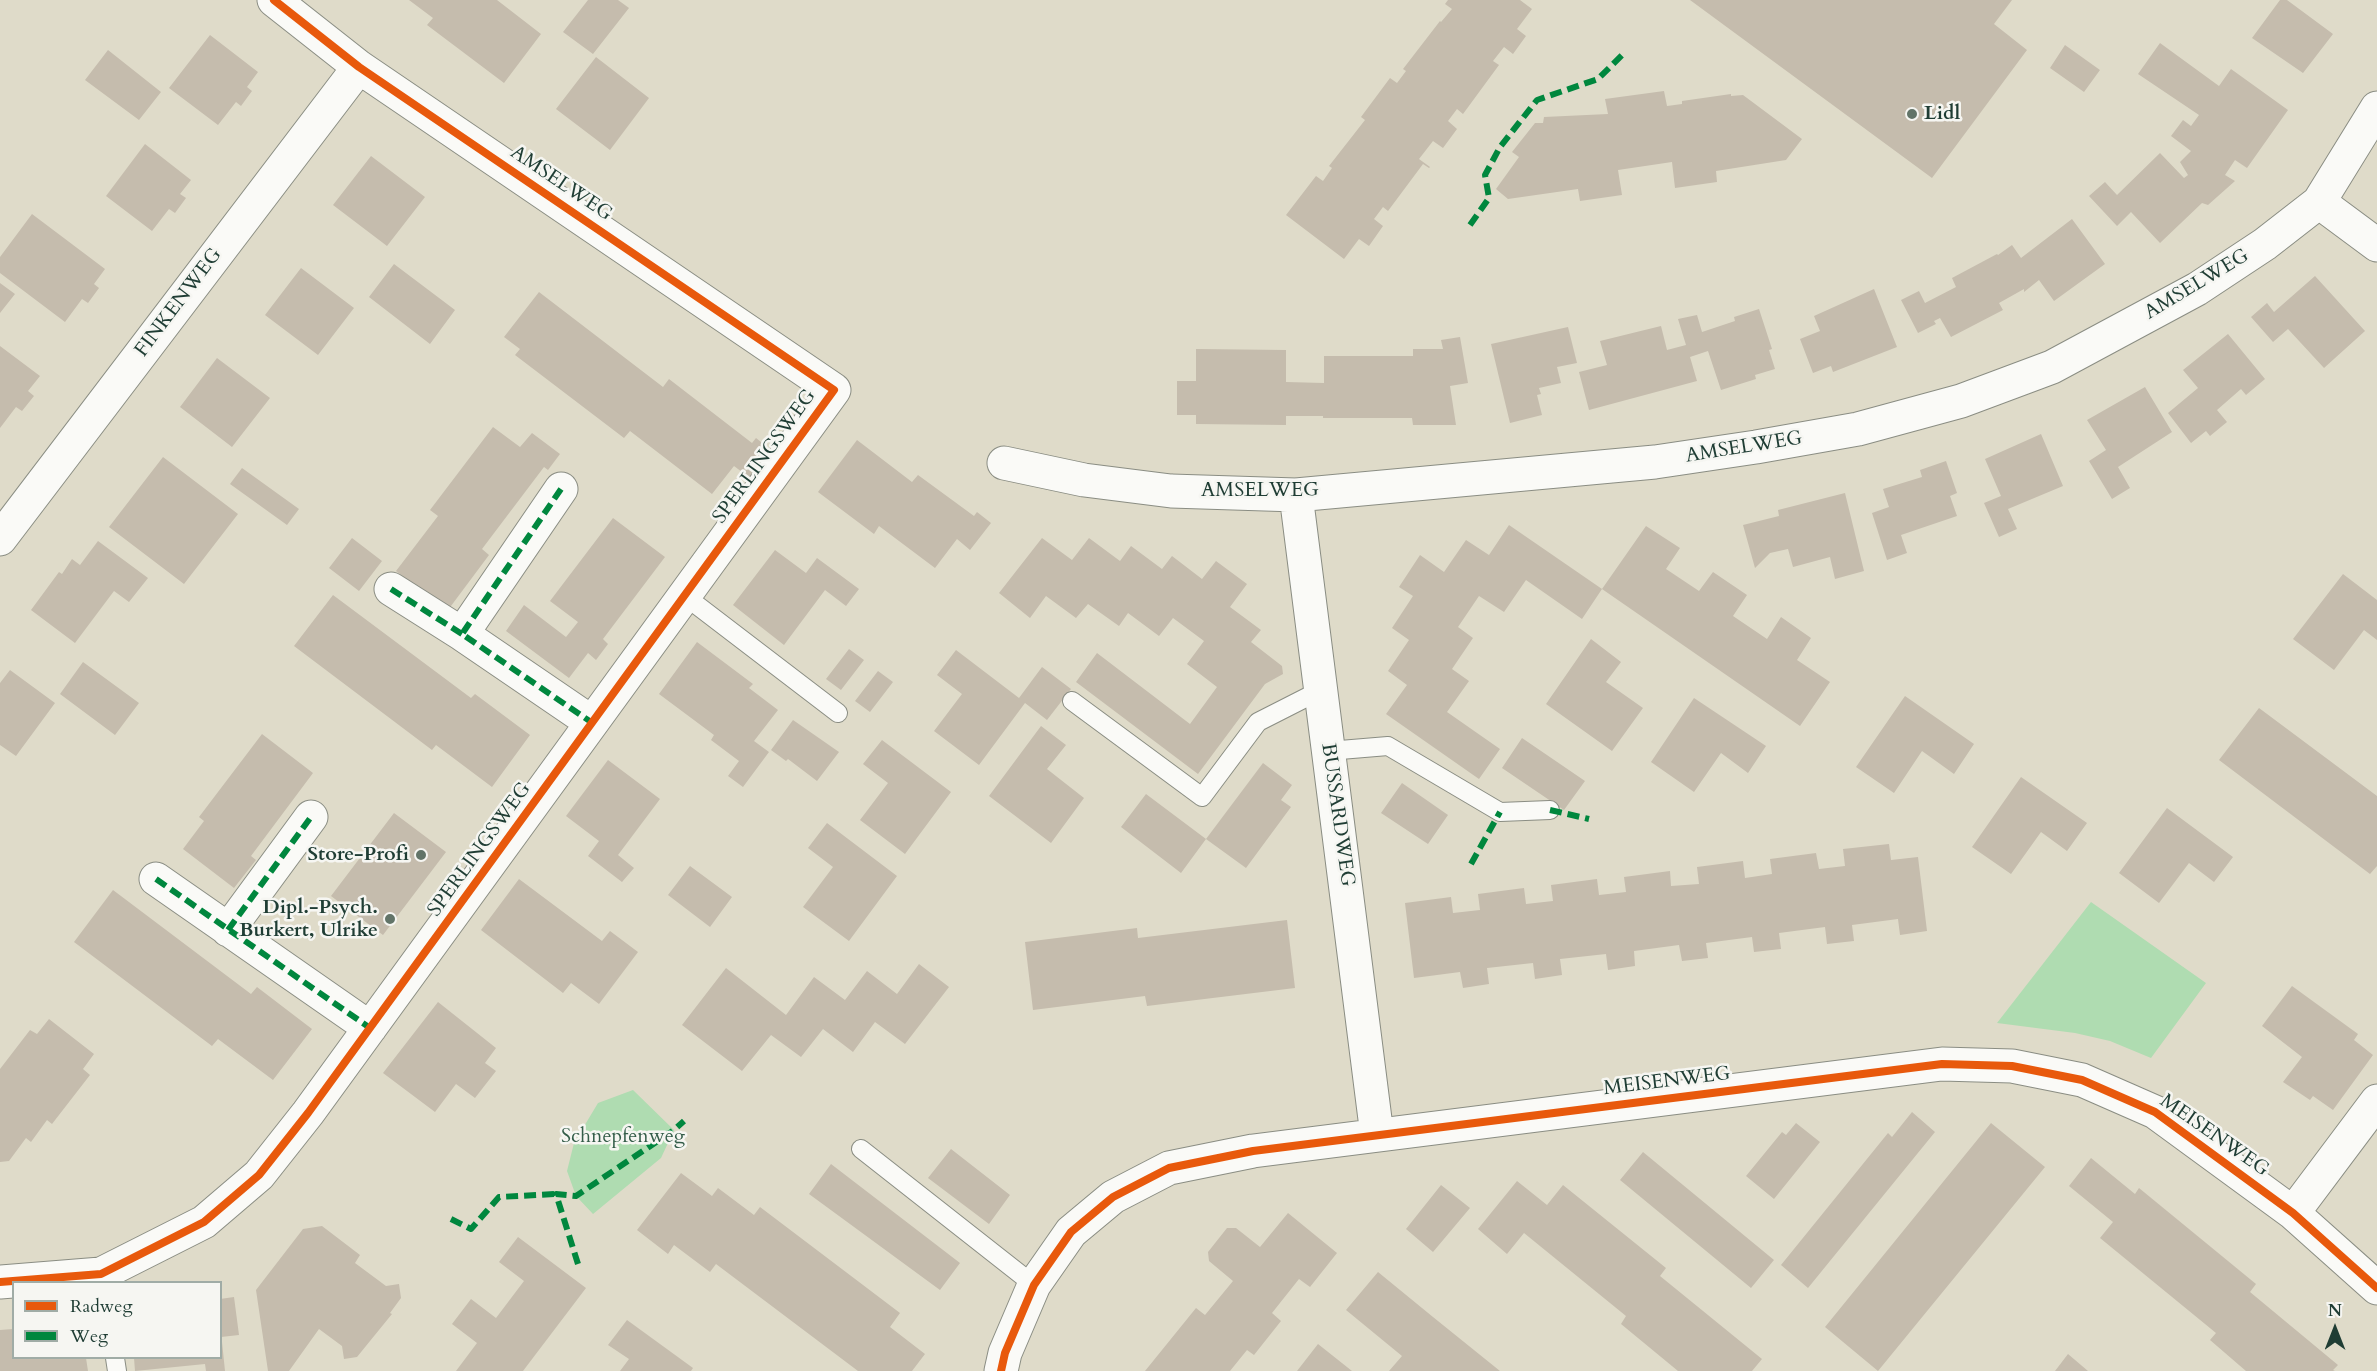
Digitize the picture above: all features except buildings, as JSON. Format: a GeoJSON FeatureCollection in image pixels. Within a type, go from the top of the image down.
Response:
{"type":"FeatureCollection","features":[{"type":"Feature","properties":{"kind":"street","name":"AMSELWEG"},"geometry":{"type":"LineString","coordinates":[[273,0],[359,67],[834,390]]}},
{"type":"Feature","properties":{"kind":"street","name":"FINKENWEG"},"geometry":{"type":"LineString","coordinates":[[0,539],[359,67]]}},
{"type":"Feature","properties":{"kind":"street","name":"AMSELWEG"},"geometry":{"type":"LineString","coordinates":[[1004,463],[1084,480],[1171,490],[1296,495],[1655,462],[1858,429],[1960,401],[2052,367],[2197,289],[2265,244],[2319,202],[2377,108]]}},
{"type":"Feature","properties":{"kind":"street"},"geometry":{"type":"LineString","coordinates":[[2319,202],[2377,245]]}},
{"type":"Feature","properties":{"kind":"street","name":"SPERLINGSWEG"},"geometry":{"type":"LineString","coordinates":[[25,1281],[101,1278],[204,1222],[259,1175],[308,1113],[525,818],[591,722],[834,390]]}},
{"type":"Feature","properties":{"kind":"street"},"geometry":{"type":"LineString","coordinates":[[462,634],[561,489]]}},
{"type":"Feature","properties":{"kind":"street","name":"BUSSARDWEG"},"geometry":{"type":"LineString","coordinates":[[1296,495],[1377,1135]]}},
{"type":"Feature","properties":{"kind":"street"},"geometry":{"type":"LineString","coordinates":[[391,589],[462,634],[591,722]]}},
{"type":"Feature","properties":{"kind":"street"},"geometry":{"type":"LineString","coordinates":[[228,930],[311,817]]}},
{"type":"Feature","properties":{"kind":"street"},"geometry":{"type":"LineString","coordinates":[[156,879],[370,1028]]}},
{"type":"Feature","properties":{"kind":"street","name":"MEISENWEG"},"geometry":{"type":"LineString","coordinates":[[1001,1371],[1005,1353],[1034,1285],[1071,1232],[1113,1197],[1169,1168],[1253,1151],[1942,1064],[2012,1066],[2082,1080],[2155,1112],[2293,1212],[2377,1288]]}},
{"type":"Feature","properties":{"kind":"street"},"geometry":{"type":"LineString","coordinates":[[2293,1212],[2377,1101]]}},
{"type":"Feature","properties":{"kind":"lane"},"geometry":{"type":"LineString","coordinates":[[685,596],[838,713]]}},
{"type":"Feature","properties":{"kind":"lane"},"geometry":{"type":"LineString","coordinates":[[1072,701],[1203,796],[1258,722],[1321,690]]}},
{"type":"Feature","properties":{"kind":"lane"},"geometry":{"type":"LineString","coordinates":[[1328,751],[1388,747],[1500,812],[1550,810]]}},
{"type":"Feature","properties":{"kind":"lane"},"geometry":{"type":"LineString","coordinates":[[861,1149],[1034,1285]]}},
{"type":"Feature","properties":{"kind":"green space"},"geometry":{"type":"Polygon","coordinates":[[[2091,902],[2206,983],[2151,1058],[2110,1041],[2075,1033],[1997,1023],[2091,902]]]}},
{"type":"Feature","properties":{"kind":"green space","name":"Schnepfenweg"},"geometry":{"type":"Polygon","coordinates":[[[633,1090],[674,1130],[661,1158],[593,1214],[576,1196],[567,1171],[574,1143],[598,1103],[633,1090]]]}},
{"type":"Feature","properties":{"kind":"marked path"},"geometry":{"type":"LineString","coordinates":[[1470,225],[1489,198],[1485,175],[1500,147],[1537,100],[1598,79],[1622,55]]}},
{"type":"Feature","properties":{"kind":"marked path"},"geometry":{"type":"LineString","coordinates":[[561,489],[462,634],[591,722]]}},
{"type":"Feature","properties":{"kind":"marked path"},"geometry":{"type":"LineString","coordinates":[[391,589],[462,634]]}},
{"type":"Feature","properties":{"kind":"marked path"},"geometry":{"type":"LineString","coordinates":[[1550,810],[1589,819]]}},
{"type":"Feature","properties":{"kind":"marked path"},"geometry":{"type":"LineString","coordinates":[[1471,864],[1500,812]]}},
{"type":"Feature","properties":{"kind":"marked path"},"geometry":{"type":"LineString","coordinates":[[228,930],[311,817]]}},
{"type":"Feature","properties":{"kind":"marked path"},"geometry":{"type":"LineString","coordinates":[[156,879],[370,1028]]}},
{"type":"Feature","properties":{"kind":"marked path"},"geometry":{"type":"LineString","coordinates":[[578,1264],[556,1194],[576,1196],[684,1121]]}},
{"type":"Feature","properties":{"kind":"marked path"},"geometry":{"type":"LineString","coordinates":[[451,1219],[471,1229],[499,1197],[556,1194]]}},
{"type":"Feature","properties":{"kind":"cycle path"},"geometry":{"type":"LineString","coordinates":[[13,1281],[101,1274],[204,1222],[259,1175],[308,1113],[834,390],[359,67],[274,0]]}},
{"type":"Feature","properties":{"kind":"cycle path"},"geometry":{"type":"LineString","coordinates":[[1001,1371],[1005,1353],[1034,1285],[1071,1232],[1113,1197],[1169,1168],[1253,1151],[1942,1064],[2012,1066],[2082,1080],[2155,1112],[2293,1213],[2377,1288]]}},
{"type":"Feature","properties":{"kind":"cycle path"},"geometry":{"type":"LineString","coordinates":[[0,1282],[12,1281]]}},
{"type":"Feature","properties":{"kind":"place","name":"Lidl"},"geometry":{"type":"Point","coordinates":[1912,114]}},
{"type":"Feature","properties":{"kind":"place","name":"Store-Profi"},"geometry":{"type":"Point","coordinates":[421,855]}},
{"type":"Feature","properties":{"kind":"place","name":"Dipl.-Psych. Burkert, Ulrike"},"geometry":{"type":"Point","coordinates":[390,919]}}]}
